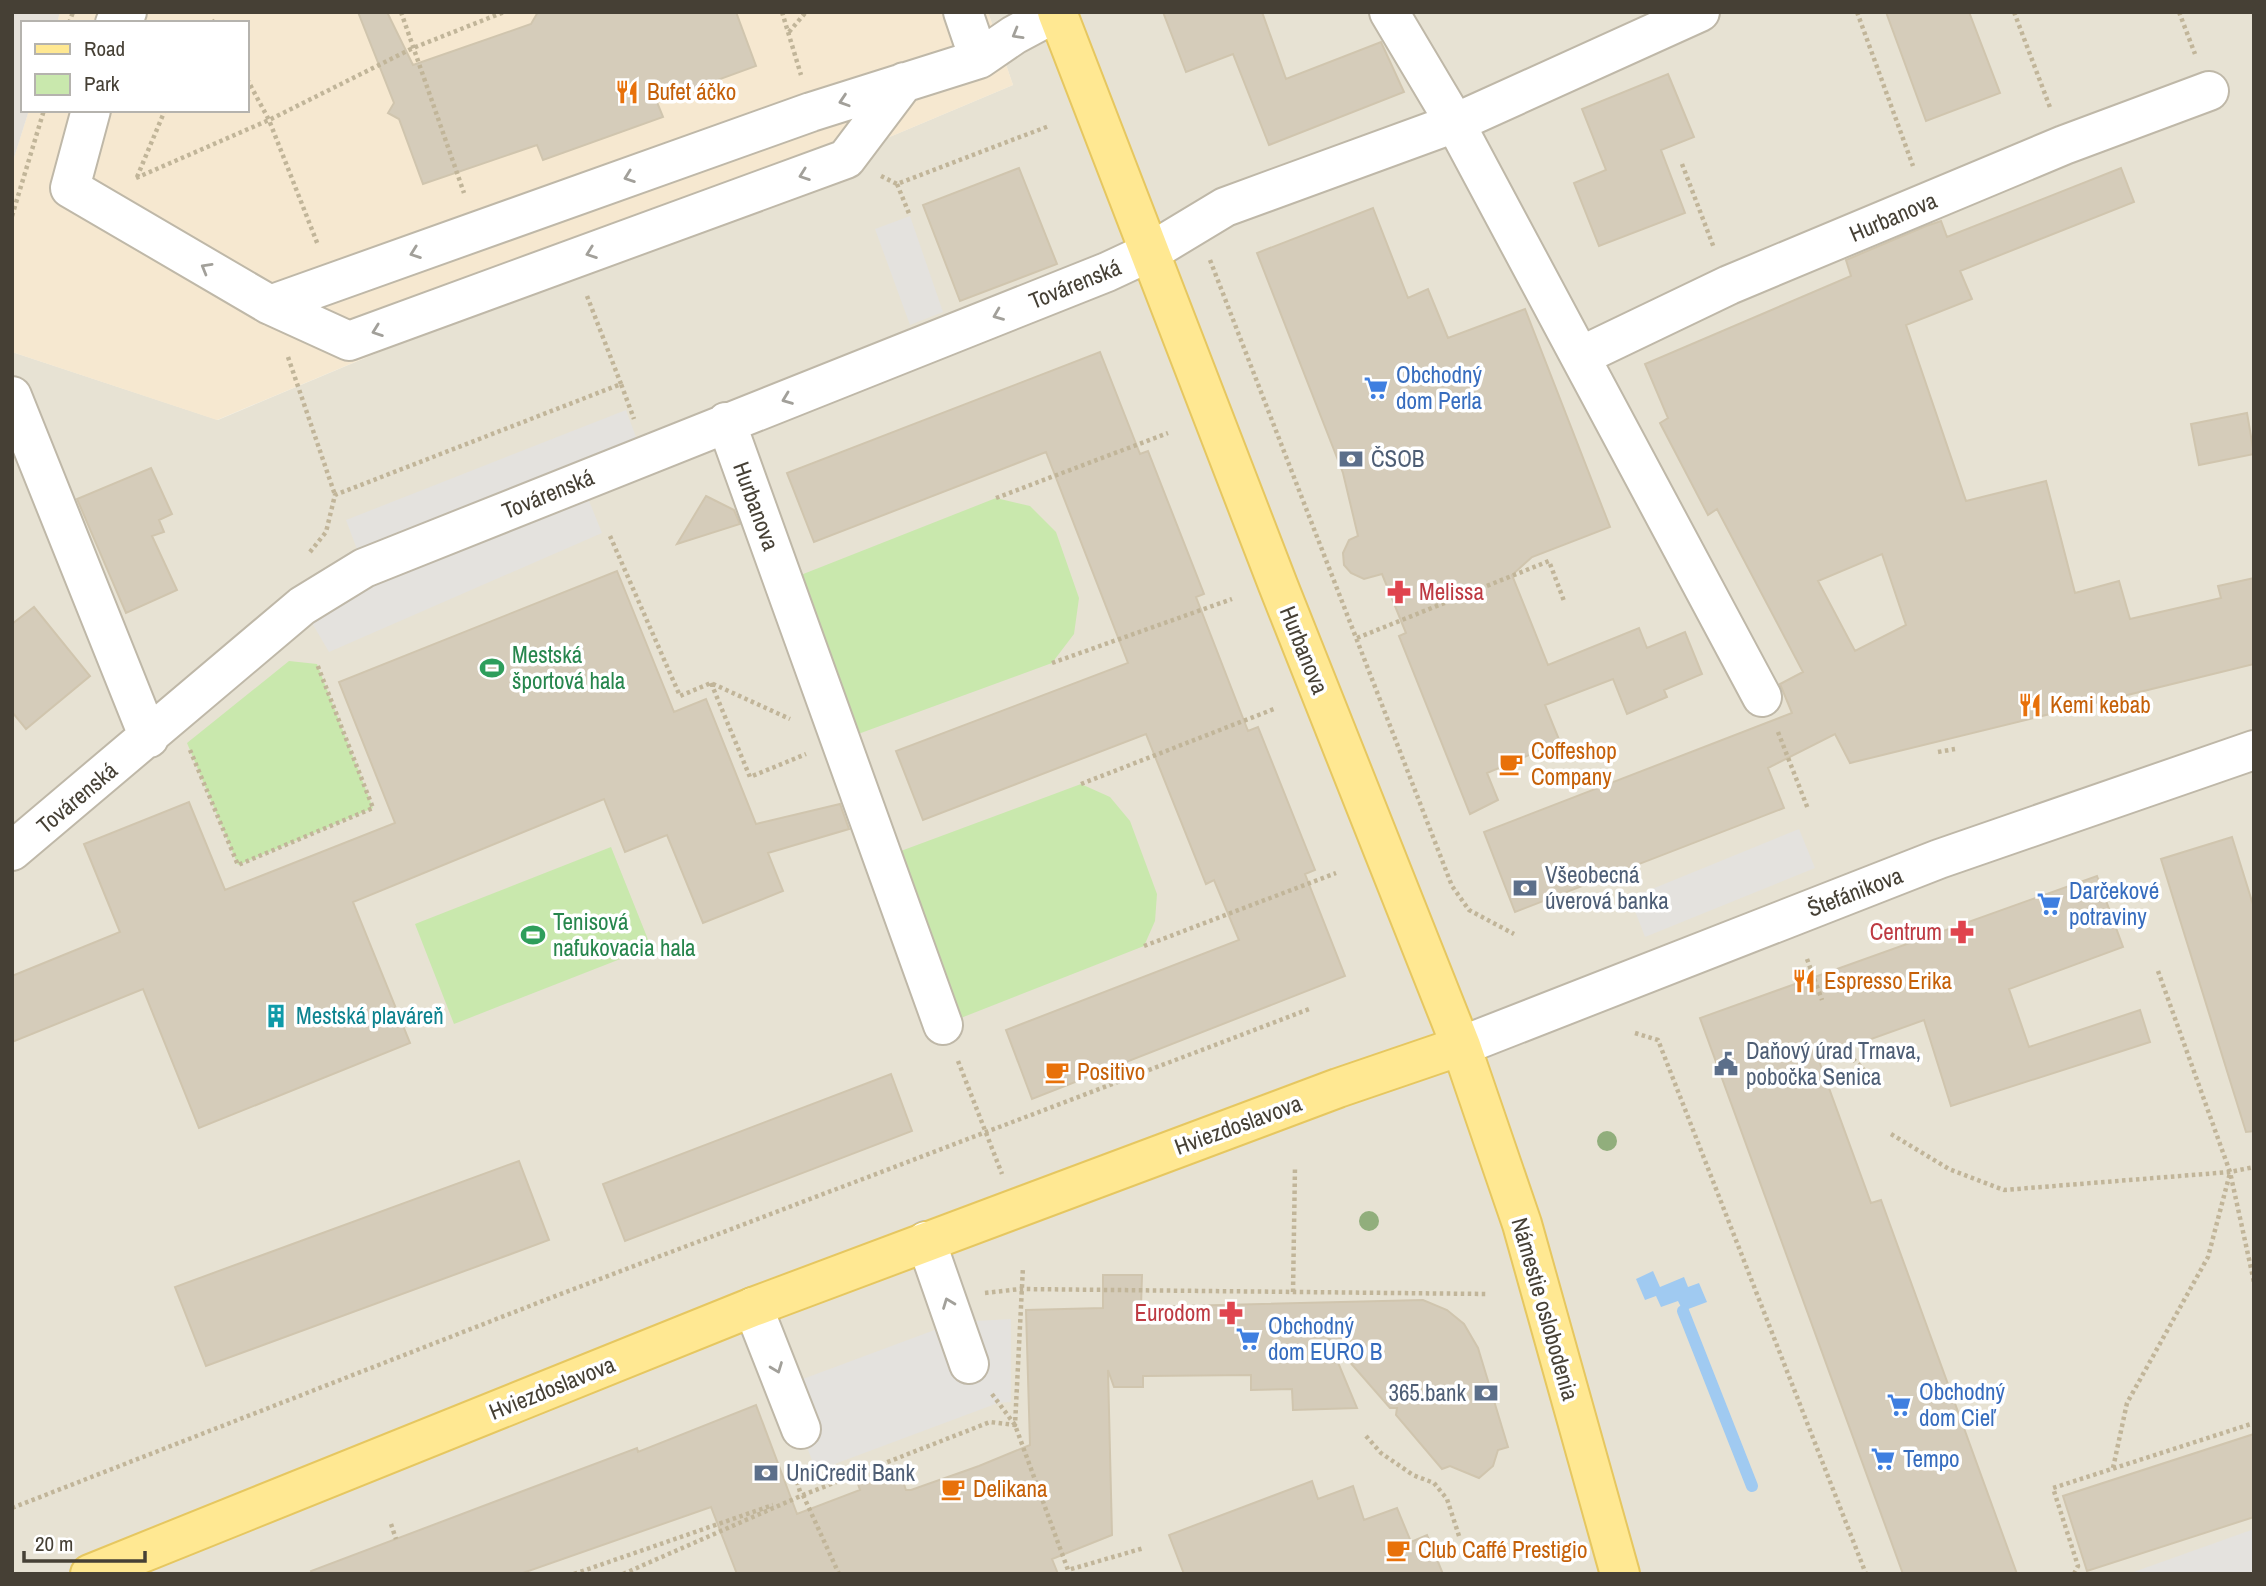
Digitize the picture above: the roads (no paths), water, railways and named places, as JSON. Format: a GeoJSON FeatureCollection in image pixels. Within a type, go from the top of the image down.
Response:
{"type":"FeatureCollection","features":[{"type":"Feature","properties":{"kind":"main road","name":"Hurbanova"},"geometry":{"type":"LineString","coordinates":[[1058,12],[1278,585],[1461,1046]]}},
{"type":"Feature","properties":{"kind":"main road","name":"Hviezdoslavova"},"geometry":{"type":"LineString","coordinates":[[90,1574],[753,1307],[1338,1088],[1461,1046]]}},
{"type":"Feature","properties":{"kind":"main road","name":"Námestie oslobodenia"},"geometry":{"type":"LineString","coordinates":[[1461,1046],[1522,1224],[1620,1574]]}},
{"type":"Feature","properties":{"kind":"street"},"geometry":{"type":"LineString","coordinates":[[963,12],[979,59]]}},
{"type":"Feature","properties":{"kind":"street"},"geometry":{"type":"LineString","coordinates":[[270,305],[904,82],[979,59],[1014,35],[1058,12]]}},
{"type":"Feature","properties":{"kind":"street"},"geometry":{"type":"LineString","coordinates":[[1389,12],[1455,123],[1762,697]]}},
{"type":"Feature","properties":{"kind":"street"},"geometry":{"type":"LineString","coordinates":[[1152,251],[1225,207],[1455,123],[1700,12]]}},
{"type":"Feature","properties":{"kind":"street"},"geometry":{"type":"LineString","coordinates":[[90,112],[70,188],[270,305],[349,341],[846,159],[904,82]]}},
{"type":"Feature","properties":{"kind":"street","name":"Hurbanova"},"geometry":{"type":"LineString","coordinates":[[1581,356],[1728,285],[2064,145],[2209,91]]}},
{"type":"Feature","properties":{"kind":"street","name":"Továrenská"},"geometry":{"type":"LineString","coordinates":[[12,851],[302,606],[364,568],[1107,272],[1152,251]]}},
{"type":"Feature","properties":{"kind":"street"},"geometry":{"type":"LineString","coordinates":[[12,396],[149,737]]}},
{"type":"Feature","properties":{"kind":"street","name":"Hurbanova"},"geometry":{"type":"LineString","coordinates":[[726,422],[943,1025]]}},
{"type":"Feature","properties":{"kind":"street","name":"Štefánikova"},"geometry":{"type":"LineString","coordinates":[[1461,1046],[1939,859],[2254,750]]}},
{"type":"Feature","properties":{"kind":"street"},"geometry":{"type":"LineString","coordinates":[[926,1241],[969,1364]]}},
{"type":"Feature","properties":{"kind":"street"},"geometry":{"type":"LineString","coordinates":[[753,1307],[795,1443]]}},
{"type":"Feature","properties":{"kind":"water"},"geometry":{"type":"Polygon","coordinates":[[[1653,1271],[1660,1287],[1684,1277],[1688,1287],[1699,1283],[1707,1302],[1683,1311],[1678,1301],[1661,1307],[1656,1296],[1645,1300],[1636,1279],[1653,1271]]]}},
{"type":"Feature","properties":{"kind":"waterway"},"geometry":{"type":"LineString","coordinates":[[1683,1311],[1752,1486]]}},
{"type":"Feature","properties":{"kind":"place","name":"Bufet áčko"},"geometry":{"type":"Point","coordinates":[627,92]}},
{"type":"Feature","properties":{"kind":"place","name":"Obchodný dom Perla"},"geometry":{"type":"Point","coordinates":[1376,388]}},
{"type":"Feature","properties":{"kind":"place","name":"ČSOB"},"geometry":{"type":"Point","coordinates":[1351,459]}},
{"type":"Feature","properties":{"kind":"place","name":"Melissa"},"geometry":{"type":"Point","coordinates":[1399,592]}},
{"type":"Feature","properties":{"kind":"place","name":"Mestská športová hala"},"geometry":{"type":"Point","coordinates":[492,668]}},
{"type":"Feature","properties":{"kind":"place","name":"Kemi kebab"},"geometry":{"type":"Point","coordinates":[2030,705]}},
{"type":"Feature","properties":{"kind":"place","name":"Coffeshop Company"},"geometry":{"type":"Point","coordinates":[1511,764]}},
{"type":"Feature","properties":{"kind":"place","name":"Všeobecná úverová banka"},"geometry":{"type":"Point","coordinates":[1525,888]}},
{"type":"Feature","properties":{"kind":"place","name":"Darčekové potraviny"},"geometry":{"type":"Point","coordinates":[2049,904]}},
{"type":"Feature","properties":{"kind":"place","name":"Centrum"},"geometry":{"type":"Point","coordinates":[1962,932]}},
{"type":"Feature","properties":{"kind":"place","name":"Tenisová nafukovacia hala"},"geometry":{"type":"Point","coordinates":[533,935]}},
{"type":"Feature","properties":{"kind":"place","name":"Espresso Erika"},"geometry":{"type":"Point","coordinates":[1804,981]}},
{"type":"Feature","properties":{"kind":"place","name":"Mestská plaváreň"},"geometry":{"type":"Point","coordinates":[276,1016]}},
{"type":"Feature","properties":{"kind":"place","name":"Daňový úrad Trnava, pobočka Senica"},"geometry":{"type":"Point","coordinates":[1726,1064]}},
{"type":"Feature","properties":{"kind":"place","name":"Positivo"},"geometry":{"type":"Point","coordinates":[1057,1072]}},
{"type":"Feature","properties":{"kind":"place","name":"Eurodom"},"geometry":{"type":"Point","coordinates":[1231,1313]}},
{"type":"Feature","properties":{"kind":"place","name":"Obchodný dom EURO B"},"geometry":{"type":"Point","coordinates":[1248,1339]}},
{"type":"Feature","properties":{"kind":"place","name":"365.bank"},"geometry":{"type":"Point","coordinates":[1486,1393]}},
{"type":"Feature","properties":{"kind":"place","name":"Obchodný dom Cieľ"},"geometry":{"type":"Point","coordinates":[1899,1405]}},
{"type":"Feature","properties":{"kind":"place","name":"Tempo"},"geometry":{"type":"Point","coordinates":[1883,1459]}},
{"type":"Feature","properties":{"kind":"place","name":"UniCredit Bank"},"geometry":{"type":"Point","coordinates":[766,1473]}},
{"type":"Feature","properties":{"kind":"place","name":"Delikana"},"geometry":{"type":"Point","coordinates":[953,1489]}},
{"type":"Feature","properties":{"kind":"place","name":"Club Caffé Prestigio"},"geometry":{"type":"Point","coordinates":[1398,1550]}}]}
